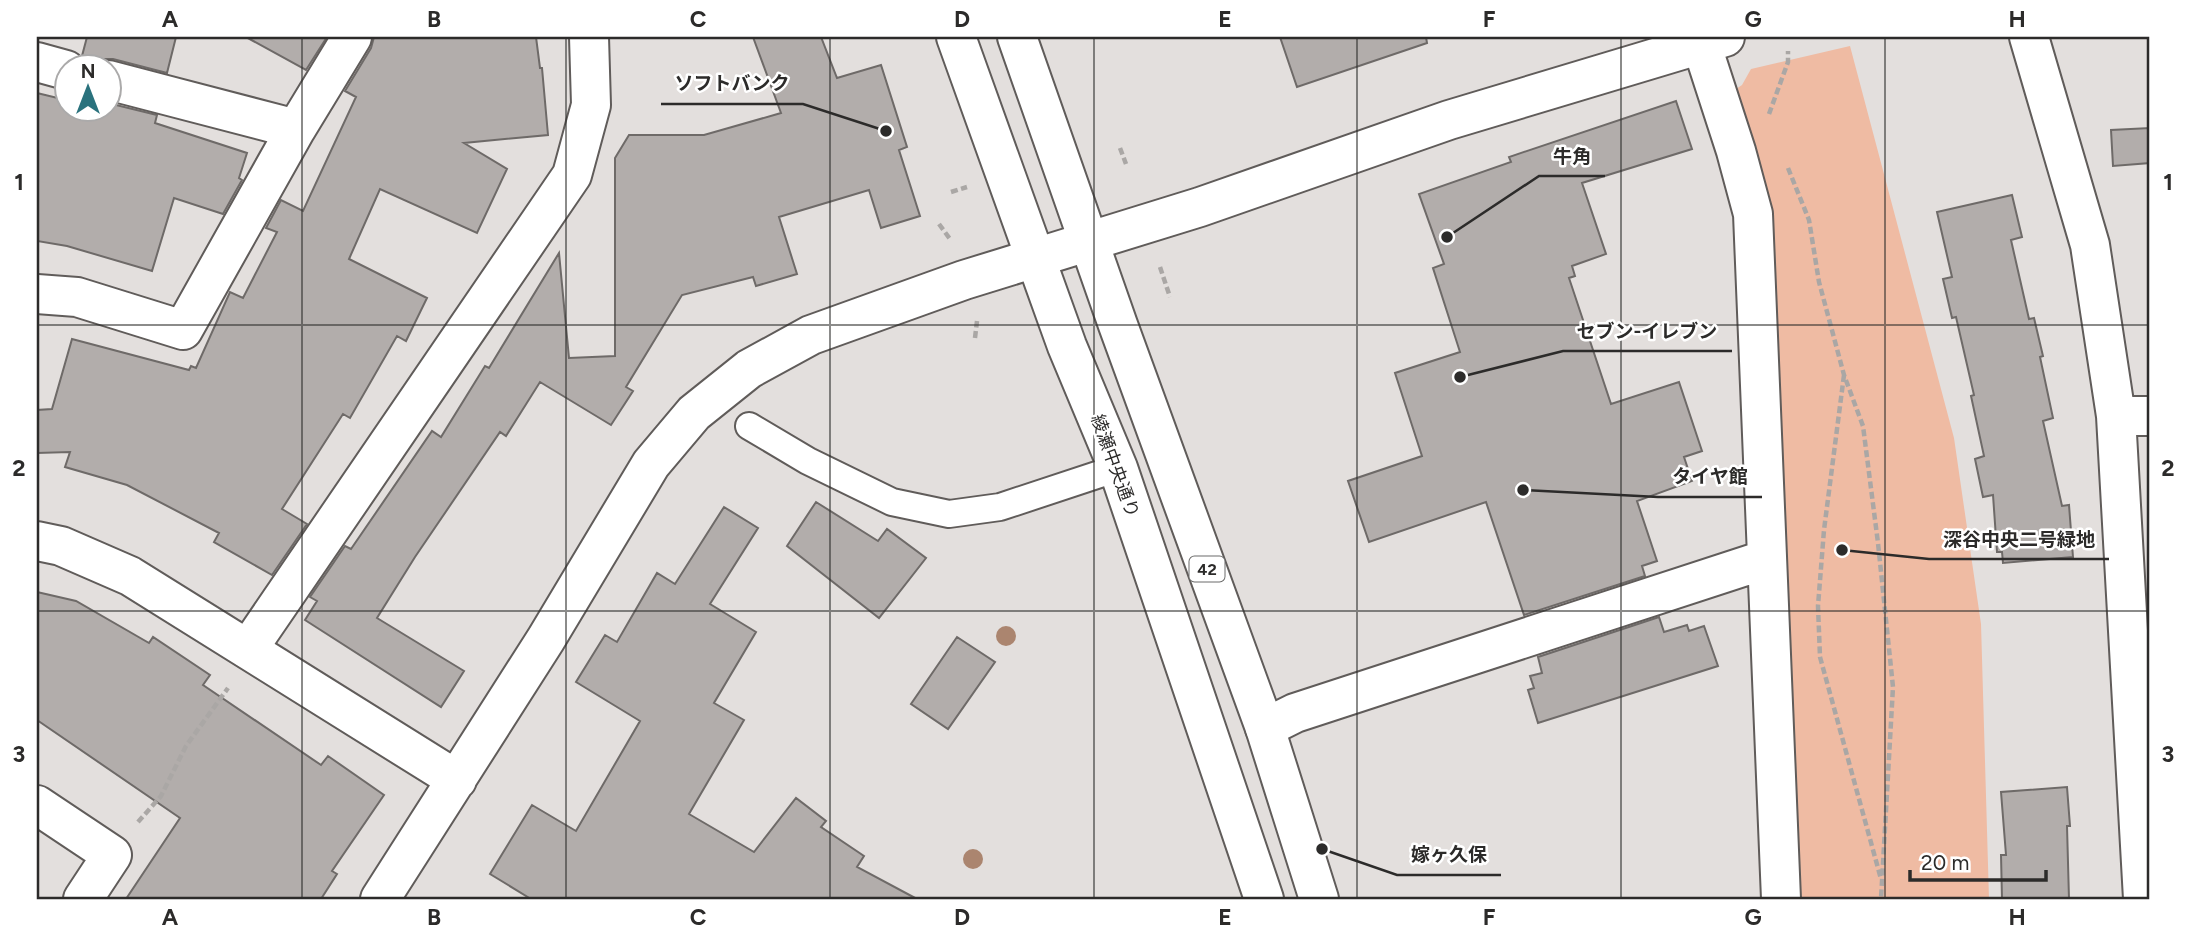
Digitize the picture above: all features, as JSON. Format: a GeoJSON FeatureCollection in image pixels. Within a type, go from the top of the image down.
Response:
{"type":"FeatureCollection","features":[{"type":"Feature","properties":{"kind":"street"},"geometry":{"type":"LineString","coordinates":[[37,294],[77,297],[183,330],[296,129],[352,37]]}},
{"type":"Feature","properties":{"kind":"street"},"geometry":{"type":"LineString","coordinates":[[248,649],[572,175],[590,105],[589,37]]}},
{"type":"Feature","properties":{"kind":"street","name":"綾瀬中央通り"},"geometry":{"type":"LineString","coordinates":[[956,37],[1067,346],[1118,468],[1264,899]]}},
{"type":"Feature","properties":{"kind":"street","name":"42"},"geometry":{"type":"LineString","coordinates":[[1017,37],[1265,729],[1319,899]]}},
{"type":"Feature","properties":{"kind":"street"},"geometry":{"type":"LineString","coordinates":[[2029,37],[2090,245],[2133,416],[2143,899]]}},
{"type":"Feature","properties":{"kind":"street"},"geometry":{"type":"LineString","coordinates":[[380,899],[546,639],[650,464],[694,413],[749,369],[811,335],[964,280],[1200,207],[1449,120],[1708,39],[1753,214],[1781,899]]}},
{"type":"Feature","properties":{"kind":"street"},"geometry":{"type":"LineString","coordinates":[[122,84],[296,129]]}},
{"type":"Feature","properties":{"kind":"street"},"geometry":{"type":"LineString","coordinates":[[37,541],[61,546],[130,576],[457,780]]}},
{"type":"Feature","properties":{"kind":"street"},"geometry":{"type":"LineString","coordinates":[[1265,729],[1295,713],[1767,559]]}},
{"type":"Feature","properties":{"kind":"street"},"geometry":{"type":"LineString","coordinates":[[37,805],[112,855],[83,899]]}},
{"type":"Feature","properties":{"kind":"lane"},"geometry":{"type":"LineString","coordinates":[[749,426],[808,461],[892,502],[949,514],[1000,507],[1118,468]]}},
{"type":"Feature","properties":{"kind":"path"},"geometry":{"type":"LineString","coordinates":[[1768,118],[1788,62],[1788,51]]}},
{"type":"Feature","properties":{"kind":"path"},"geometry":{"type":"LineString","coordinates":[[1120,148],[1126,164]]}},
{"type":"Feature","properties":{"kind":"path"},"geometry":{"type":"LineString","coordinates":[[1736,151],[1782,153],[1809,220],[1819,282],[1844,375],[1863,426],[1894,687],[1881,899]]}},
{"type":"Feature","properties":{"kind":"path"},"geometry":{"type":"LineString","coordinates":[[951,192],[970,186]]}},
{"type":"Feature","properties":{"kind":"path"},"geometry":{"type":"LineString","coordinates":[[939,224],[951,239]]}},
{"type":"Feature","properties":{"kind":"path"},"geometry":{"type":"LineString","coordinates":[[1160,267],[1170,297]]}},
{"type":"Feature","properties":{"kind":"path"},"geometry":{"type":"LineString","coordinates":[[975,338],[977,321]]}},
{"type":"Feature","properties":{"kind":"path"},"geometry":{"type":"LineString","coordinates":[[1844,375],[1824,530],[1818,606],[1821,657],[1882,884]]}},
{"type":"Feature","properties":{"kind":"path"},"geometry":{"type":"LineString","coordinates":[[112,855],[161,796],[186,746],[230,685]]}},
{"type":"Feature","properties":{"kind":"shaded area"},"geometry":{"type":"Polygon","coordinates":[[[1850,46],[1954,438],[1981,624],[1989,899],[1799,899],[1730,93],[1742,85],[1751,69],[1850,46]]]}},
{"type":"Feature","properties":{"kind":"building"},"geometry":{"type":"Polygon","coordinates":[[[87,37],[176,37],[167,73],[122,61],[122,52],[83,52],[87,37]]]}},
{"type":"Feature","properties":{"kind":"building"},"geometry":{"type":"Polygon","coordinates":[[[246,37],[327,37],[306,70],[246,37]]]}},
{"type":"Feature","properties":{"kind":"building"},"geometry":{"type":"Polygon","coordinates":[[[374,37],[536,37],[542,68],[548,135],[464,143],[507,169],[477,233],[380,189],[349,259],[427,298],[406,341],[397,336],[350,418],[343,414],[282,509],[307,524],[272,575],[214,542],[219,533],[127,485],[65,467],[70,452],[37,453],[37,410],[52,409],[72,339],[189,370],[191,366],[196,368],[230,292],[243,298],[277,232],[266,228],[281,200],[303,211],[356,97],[345,91],[371,48],[374,37]]]}},
{"type":"Feature","properties":{"kind":"building"},"geometry":{"type":"Polygon","coordinates":[[[753,37],[821,37],[837,78],[881,65],[907,147],[899,150],[920,216],[881,228],[869,190],[779,217],[797,274],[756,286],[753,277],[682,295],[626,387],[633,391],[611,425],[540,382],[506,436],[500,432],[377,618],[464,671],[441,707],[305,620],[317,601],[310,597],[345,546],[351,549],[432,431],[441,437],[485,366],[489,368],[559,253],[569,358],[615,356],[615,158],[629,135],[704,135],[781,113],[753,37]]]}},
{"type":"Feature","properties":{"kind":"building"},"geometry":{"type":"Polygon","coordinates":[[[1280,37],[1426,37],[1427,43],[1297,87],[1280,37]]]}},
{"type":"Feature","properties":{"kind":"building"},"geometry":{"type":"Polygon","coordinates":[[[37,93],[52,97],[52,122],[122,122],[122,106],[157,115],[155,123],[247,153],[239,178],[242,180],[223,214],[174,198],[152,271],[67,246],[37,241],[37,93]]]}},
{"type":"Feature","properties":{"kind":"building"},"geometry":{"type":"Polygon","coordinates":[[[1676,101],[1692,149],[1582,183],[1606,254],[1572,266],[1575,276],[1569,278],[1611,404],[1679,382],[1702,451],[1684,457],[1692,481],[1637,501],[1657,561],[1642,566],[1645,576],[1524,615],[1486,502],[1369,542],[1348,481],[1422,456],[1395,373],[1460,352],[1433,268],[1444,264],[1419,194],[1511,162],[1509,157],[1676,101]]]}},
{"type":"Feature","properties":{"kind":"building"},"geometry":{"type":"Polygon","coordinates":[[[2150,128],[2150,163],[2113,166],[2111,130],[2150,128]]]}},
{"type":"Feature","properties":{"kind":"building"},"geometry":{"type":"Polygon","coordinates":[[[2012,195],[2022,237],[2011,240],[2029,319],[2034,318],[2043,356],[2040,357],[2053,418],[2043,421],[2062,506],[2069,505],[2073,557],[2003,563],[2002,552],[1997,552],[1993,495],[1983,497],[1975,459],[1984,456],[1971,396],[1974,395],[1956,317],[1952,318],[1943,279],[1952,277],[1937,212],[2012,195]]]}},
{"type":"Feature","properties":{"kind":"building"},"geometry":{"type":"Polygon","coordinates":[[[816,502],[878,541],[887,529],[926,558],[879,618],[787,546],[816,502]]]}},
{"type":"Feature","properties":{"kind":"building"},"geometry":{"type":"Polygon","coordinates":[[[724,507],[758,528],[710,604],[756,632],[714,703],[744,720],[689,814],[754,852],[796,798],[826,821],[821,827],[864,856],[857,867],[917,899],[531,899],[490,874],[532,805],[576,831],[640,721],[576,682],[605,635],[617,642],[657,573],[675,584],[724,507]]]}},
{"type":"Feature","properties":{"kind":"building"},"geometry":{"type":"Polygon","coordinates":[[[37,592],[76,601],[149,643],[153,637],[210,675],[203,685],[321,765],[328,756],[384,795],[332,871],[337,874],[321,899],[126,899],[180,818],[37,720],[37,592]]]}},
{"type":"Feature","properties":{"kind":"building"},"geometry":{"type":"Polygon","coordinates":[[[1659,617],[1664,632],[1687,625],[1689,631],[1704,626],[1718,666],[1538,723],[1528,690],[1534,688],[1530,676],[1542,673],[1538,657],[1659,617]]]}},
{"type":"Feature","properties":{"kind":"building"},"geometry":{"type":"Polygon","coordinates":[[[957,637],[995,662],[948,729],[911,704],[957,637]]]}},
{"type":"Feature","properties":{"kind":"building"},"geometry":{"type":"Polygon","coordinates":[[[2067,787],[2070,826],[2067,826],[2069,899],[2002,899],[2001,855],[2006,855],[2001,792],[2067,787]]]}},
{"type":"Feature","properties":{"kind":"place","name":"ソフトバンク"},"geometry":{"type":"Point","coordinates":[886,131]}},
{"type":"Feature","properties":{"kind":"place","name":"牛角"},"geometry":{"type":"Point","coordinates":[1447,237]}},
{"type":"Feature","properties":{"kind":"place","name":"セブン-イレブン"},"geometry":{"type":"Point","coordinates":[1460,377]}},
{"type":"Feature","properties":{"kind":"place","name":"タイヤ館"},"geometry":{"type":"Point","coordinates":[1523,490]}},
{"type":"Feature","properties":{"kind":"place","name":"深谷中央二号緑地"},"geometry":{"type":"Point","coordinates":[1842,550]}},
{"type":"Feature","properties":{"kind":"place","name":"嫁ヶ久保"},"geometry":{"type":"Point","coordinates":[1322,849]}}]}
